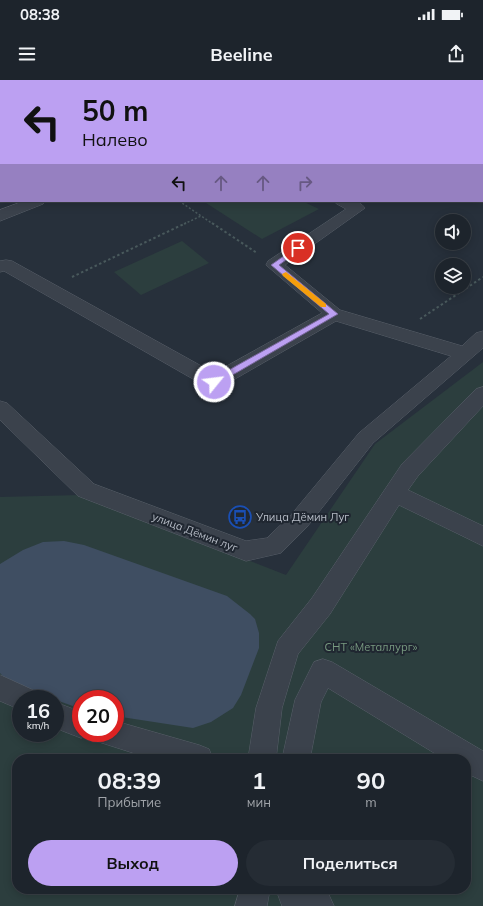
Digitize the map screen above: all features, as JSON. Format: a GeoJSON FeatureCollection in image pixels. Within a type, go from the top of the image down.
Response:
{"type":"FeatureCollection","features":[{"type":"Feature","properties":{"kind":"street"},"geometry":{"type":"LineString","coordinates":[[0,216],[35,202]]}},
{"type":"Feature","properties":{"kind":"street"},"geometry":{"type":"LineString","coordinates":[[344,202],[357,208],[274,265],[334,314],[466,354]]}},
{"type":"Feature","properties":{"kind":"street"},"geometry":{"type":"LineString","coordinates":[[0,267],[6,265],[214,382],[334,314]]}},
{"type":"Feature","properties":{"kind":"street","name":"улица Дёмин луг"},"geometry":{"type":"LineString","coordinates":[[0,408],[86,490],[246,551],[273,546],[299,521],[366,438],[466,354],[483,337]]}},
{"type":"Feature","properties":{"kind":"street"},"geometry":{"type":"LineString","coordinates":[[263,754],[269,708],[287,649],[321,606],[410,470],[483,394]]}},
{"type":"Feature","properties":{"kind":"street"},"geometry":{"type":"LineString","coordinates":[[394,494],[483,537]]}},
{"type":"Feature","properties":{"kind":"street"},"geometry":{"type":"LineString","coordinates":[[297,754],[308,700],[323,671],[461,754]]}},
{"type":"Feature","properties":{"kind":"street"},"geometry":{"type":"LineString","coordinates":[[0,687],[12,693]]}},
{"type":"Feature","properties":{"kind":"street"},"geometry":{"type":"LineString","coordinates":[[124,737],[182,754]]}},
{"type":"Feature","properties":{"kind":"street"},"geometry":{"type":"LineString","coordinates":[[471,760],[483,767]]}},
{"type":"Feature","properties":{"kind":"street"},"geometry":{"type":"LineString","coordinates":[[251,906],[254,894]]}},
{"type":"Feature","properties":{"kind":"path"},"geometry":{"type":"LineString","coordinates":[[181,202],[274,265]]}},
{"type":"Feature","properties":{"kind":"path"},"geometry":{"type":"LineString","coordinates":[[47,289],[201,216]]}},
{"type":"Feature","properties":{"kind":"path"},"geometry":{"type":"LineString","coordinates":[[398,334],[483,277]]}},
{"type":"Feature","properties":{"kind":"green space"},"geometry":{"type":"Polygon","coordinates":[[[205,202],[304,202],[319,209],[262,239],[205,202]]]}},
{"type":"Feature","properties":{"kind":"green space"},"geometry":{"type":"Polygon","coordinates":[[[182,241],[209,263],[141,295],[114,272],[182,241]]]}},
{"type":"Feature","properties":{"kind":"green space","name":"СНТ «Металлург»"},"geometry":{"type":"Polygon","coordinates":[[[483,362],[483,906],[0,906],[0,497],[81,495],[286,575],[375,444],[483,362]]]}},
{"type":"Feature","properties":{"kind":"water"},"geometry":{"type":"Polygon","coordinates":[[[64,541],[84,545],[227,596],[250,614],[255,619],[259,633],[259,648],[241,695],[233,708],[211,722],[193,728],[124,717],[124,690],[72,690],[72,706],[64,703],[64,690],[28,690],[9,683],[0,673],[0,564],[23,550],[43,542],[64,541]]]}},
{"type":"Feature","properties":{"kind":"slow traffic"},"geometry":{"type":"LineString","coordinates":[[286,274],[323,306]]}},
{"type":"Feature","properties":{"kind":"place","name":"Улица Дёмин Луг"},"geometry":{"type":"Point","coordinates":[240,517]}},
{"type":"Feature","properties":{"kind":"route"},"geometry":{"type":"LineString","coordinates":[[214,382],[334,314],[274,265],[298,248]]}}]}
